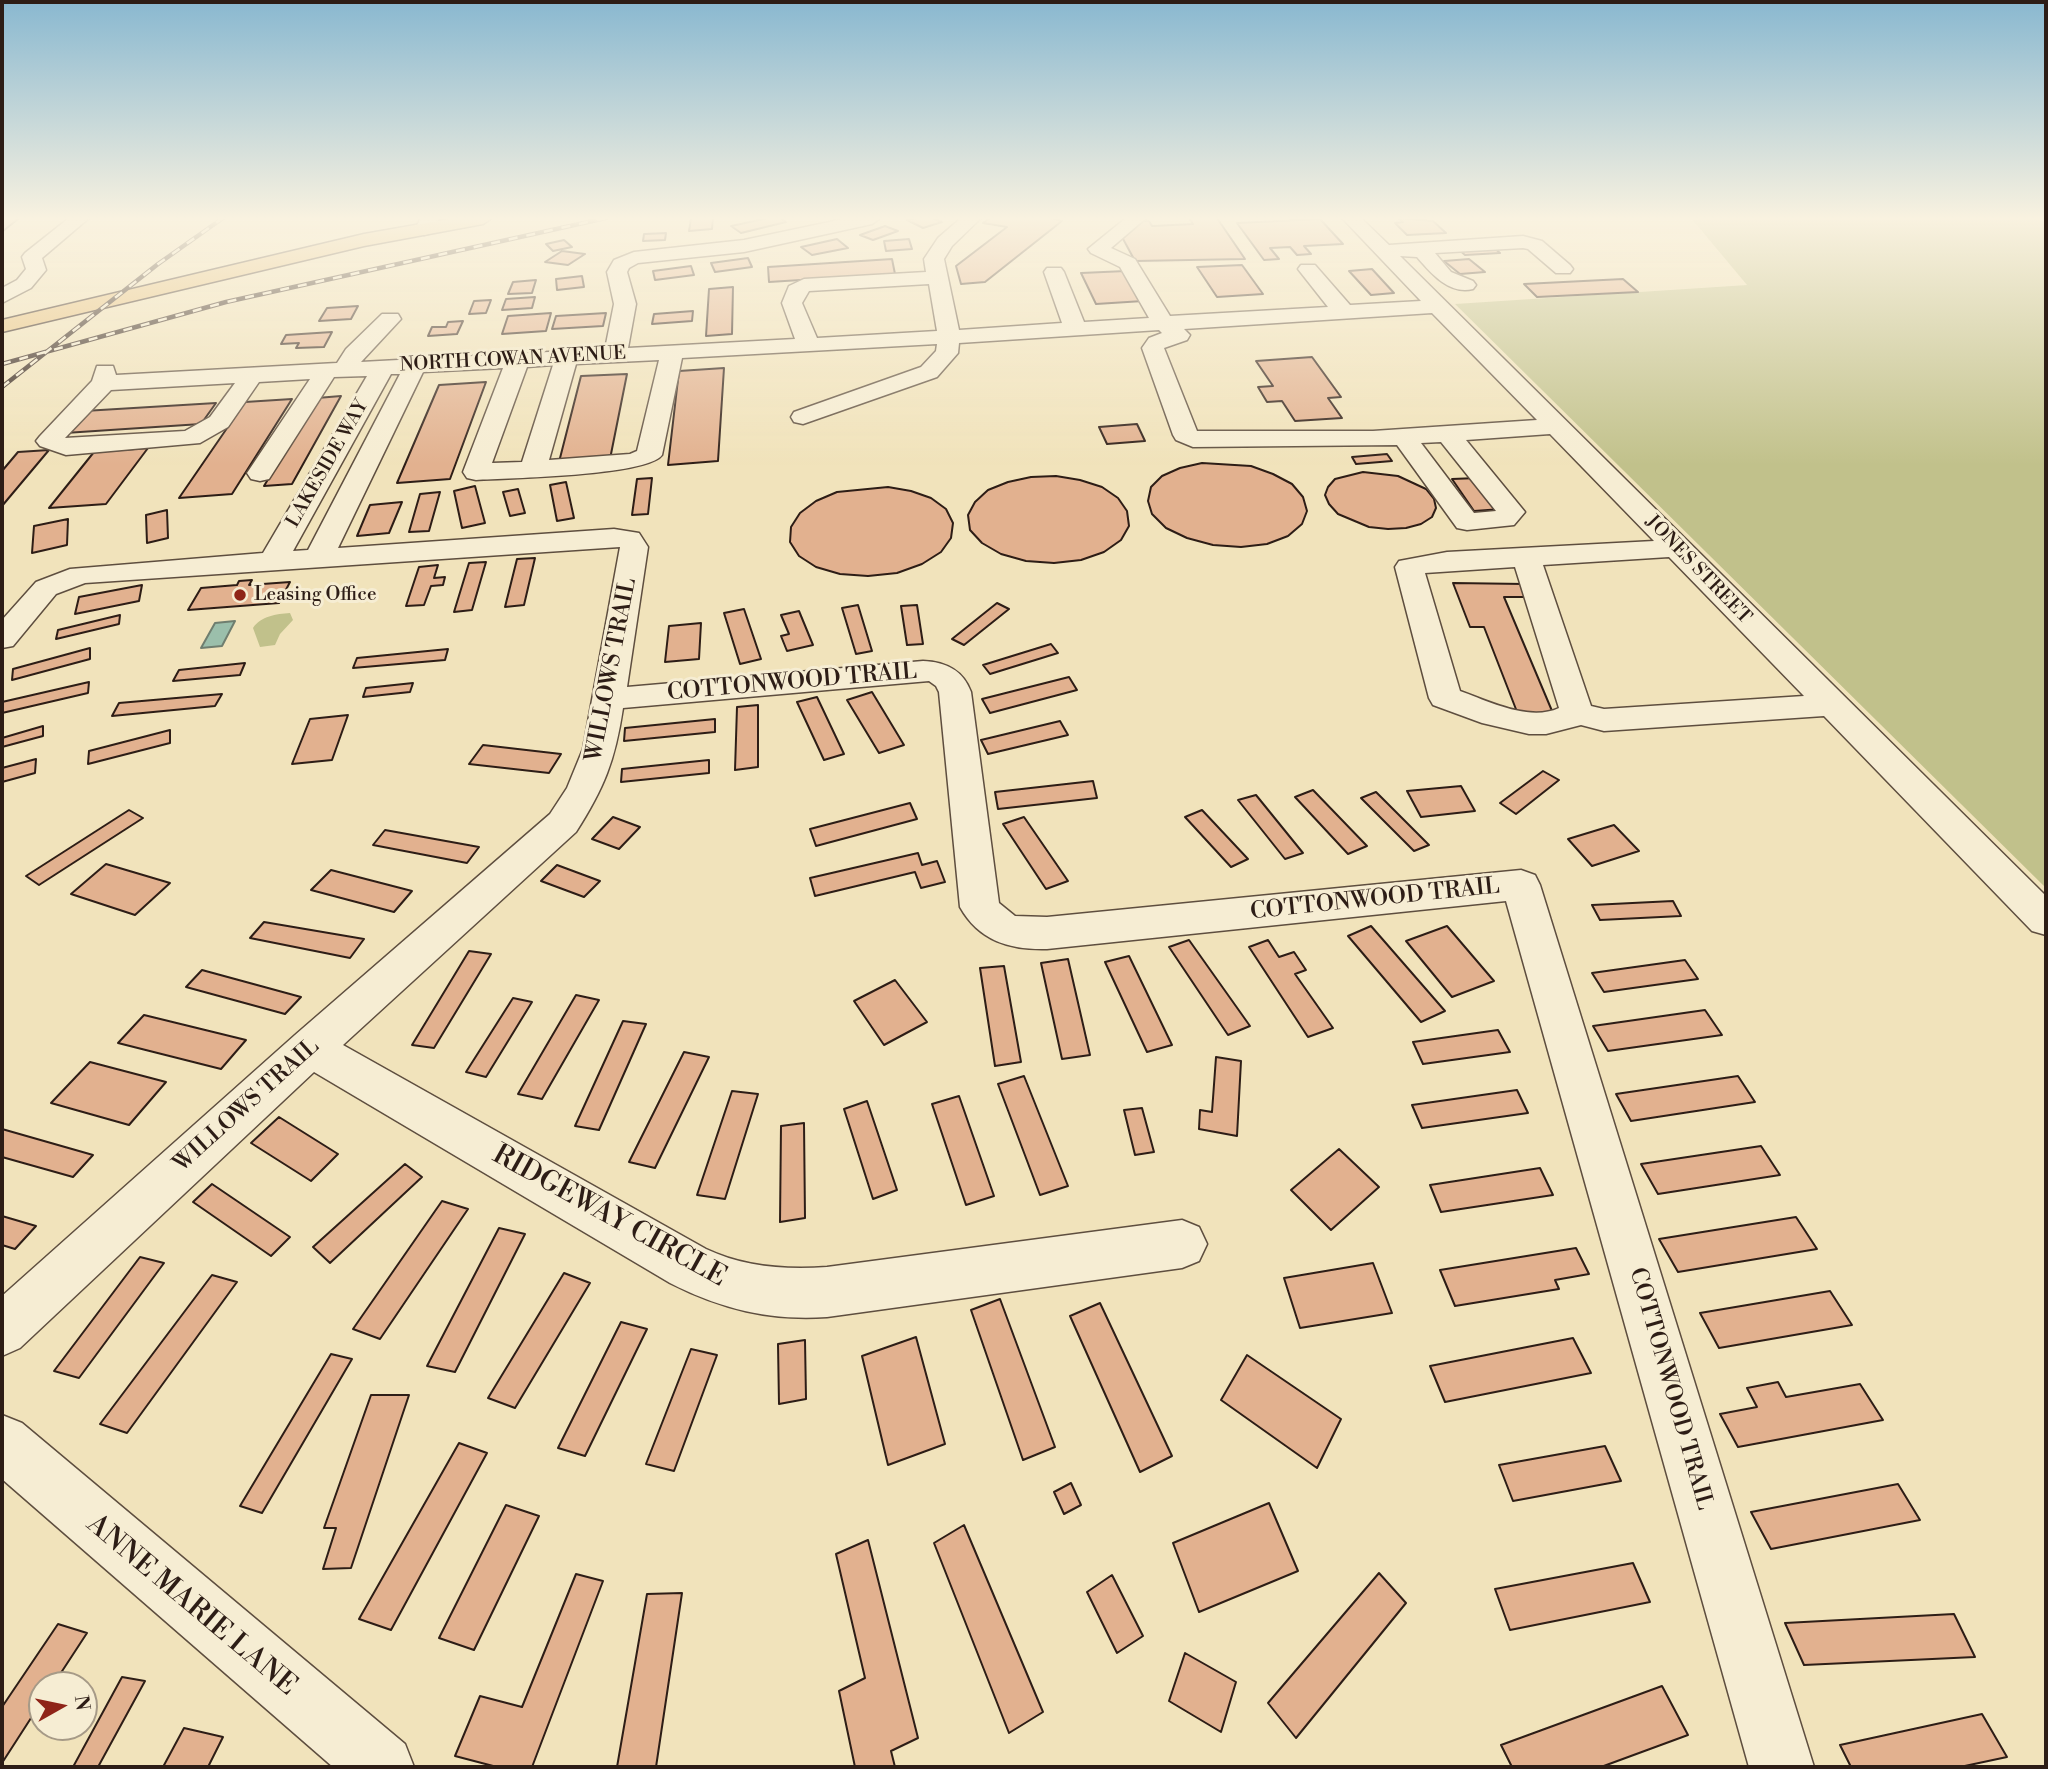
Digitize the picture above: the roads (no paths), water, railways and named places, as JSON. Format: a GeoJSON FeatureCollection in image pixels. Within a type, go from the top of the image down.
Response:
{"type":"FeatureCollection","features":[{"type":"Feature","properties":{"kind":"main road"},"geometry":{"type":"LineString","coordinates":[[2,326],[107,301]]}},
{"type":"Feature","properties":{"kind":"main road"},"geometry":{"type":"LineString","coordinates":[[2,337],[172,301]]}},
{"type":"Feature","properties":{"kind":"street"},"geometry":{"type":"LineString","coordinates":[[615,355],[624,301]]}},
{"type":"Feature","properties":{"kind":"street"},"geometry":{"type":"LineString","coordinates":[[793,301],[809,345]]}},
{"type":"Feature","properties":{"kind":"street"},"geometry":{"type":"LineString","coordinates":[[803,417],[929,372],[947,353],[948,337],[941,301]]}},
{"type":"Feature","properties":{"kind":"street"},"geometry":{"type":"LineString","coordinates":[[1065,301],[1075,328]]}},
{"type":"Feature","properties":{"kind":"street"},"geometry":{"type":"LineString","coordinates":[[1151,301],[1169,329],[1153,348],[1185,435],[1193,439],[1404,437],[1556,426]]}},
{"type":"Feature","properties":{"kind":"street"},"geometry":{"type":"LineString","coordinates":[[1339,301],[1350,312]]}},
{"type":"Feature","properties":{"kind":"street","name":"JONES STREET"},"geometry":{"type":"LineString","coordinates":[[1432,301],[2046,920]]}},
{"type":"Feature","properties":{"kind":"street","name":"NORTH COWAN AVENUE"},"geometry":{"type":"LineString","coordinates":[[251,375],[219,422],[191,438],[66,447],[49,442],[104,377],[251,375],[1075,328],[1169,329],[1437,306]]}},
{"type":"Feature","properties":{"kind":"street"},"geometry":{"type":"LineString","coordinates":[[260,473],[336,370],[390,318]]}},
{"type":"Feature","properties":{"kind":"street"},"geometry":{"type":"LineString","coordinates":[[518,360],[476,472],[635,461],[649,455],[671,352]]}},
{"type":"Feature","properties":{"kind":"street"},"geometry":{"type":"LineString","coordinates":[[533,469],[567,357]]}},
{"type":"Feature","properties":{"kind":"street","name":"LAKESIDE WAY"},"geometry":{"type":"LineString","coordinates":[[319,557],[415,366]]}},
{"type":"Feature","properties":{"kind":"street","name":"LAKESIDE WAY"},"geometry":{"type":"LineString","coordinates":[[272,561],[383,368]]}},
{"type":"Feature","properties":{"kind":"street"},"geometry":{"type":"LineString","coordinates":[[1404,437],[1467,522],[1504,519],[1511,512],[1448,434]]}},
{"type":"Feature","properties":{"kind":"street","name":"WILLOWS TRAIL"},"geometry":{"type":"LineString","coordinates":[[2,639],[33,600],[57,582],[80,575],[614,537],[629,539],[634,547],[600,749],[592,776],[564,823],[310,1048],[2,1330]]}},
{"type":"Feature","properties":{"kind":"street"},"geometry":{"type":"LineString","coordinates":[[1677,548],[1447,561],[1409,567],[1445,698],[1522,723],[1564,722],[1577,713],[1604,720],[1830,705]]}},
{"type":"Feature","properties":{"kind":"street"},"geometry":{"type":"LineString","coordinates":[[1526,558],[1577,713]]}},
{"type":"Feature","properties":{"kind":"street","name":"COTTONWOOD TRAIL"},"geometry":{"type":"LineString","coordinates":[[608,699],[923,671],[941,674],[953,684],[956,692],[980,907],[993,923],[1014,933],[1047,933],[1521,885],[1782,1767]]}},
{"type":"Feature","properties":{"kind":"street","name":"RIDGEWAY CIRCLE"},"geometry":{"type":"LineString","coordinates":[[310,1048],[697,1270],[748,1290],[798,1295],[827,1292],[1182,1244]]}},
{"type":"Feature","properties":{"kind":"street","name":"ANNE MARIE LANE"},"geometry":{"type":"LineString","coordinates":[[2,1443],[138,1562],[382,1767]]}},
{"type":"Feature","properties":{"kind":"railway"},"geometry":{"type":"LineString","coordinates":[[47,352],[112,301]]}},
{"type":"Feature","properties":{"kind":"railway"},"geometry":{"type":"LineString","coordinates":[[47,352],[233,301]]}},
{"type":"Feature","properties":{"kind":"railway"},"geometry":{"type":"LineString","coordinates":[[2,364],[47,352]]}},
{"type":"Feature","properties":{"kind":"railway"},"geometry":{"type":"LineString","coordinates":[[2,387],[47,352]]}},
{"type":"Feature","properties":{"kind":"place","name":"Leasing Office"},"geometry":{"type":"Point","coordinates":[240,595]}}]}
